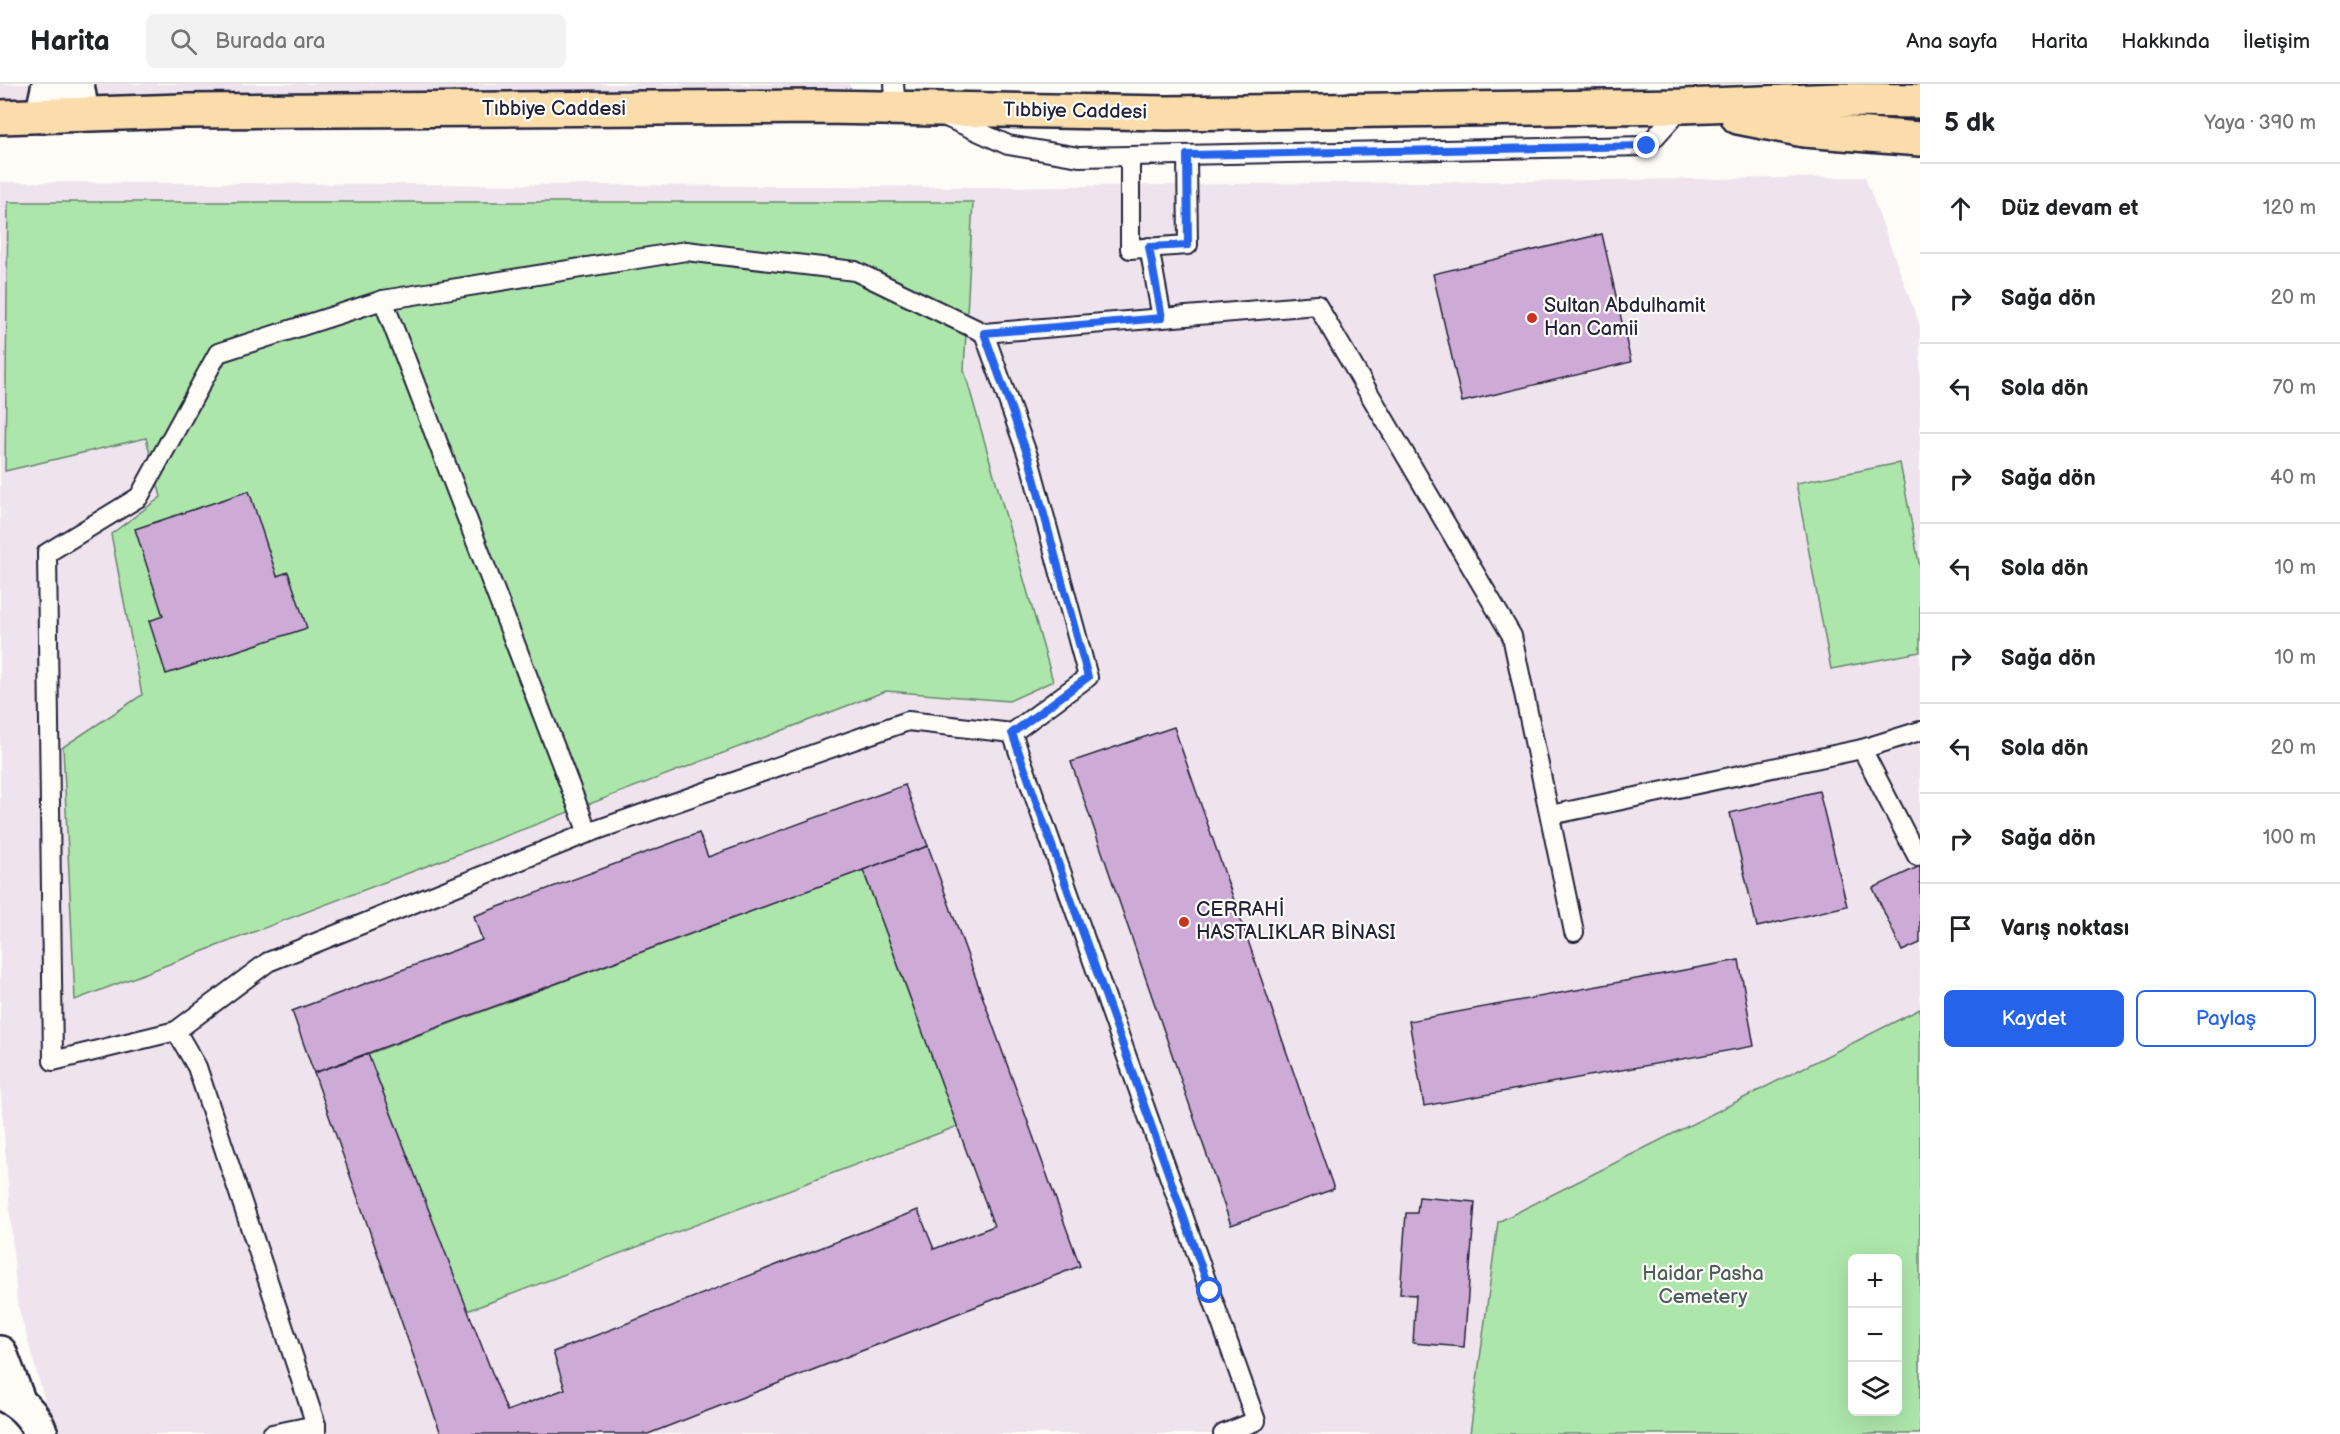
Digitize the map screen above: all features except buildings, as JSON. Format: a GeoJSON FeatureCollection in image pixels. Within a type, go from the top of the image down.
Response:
{"type":"FeatureCollection","features":[{"type":"Feature","properties":{"kind":"main road","name":"Tıbbiye Caddesi"},"geometry":{"type":"LineString","coordinates":[[0,117],[42,116],[80,99],[194,111],[905,99],[1167,113],[1681,95],[1920,101]]}},
{"type":"Feature","properties":{"kind":"main road","name":"Tıbbiye Caddesi"},"geometry":{"type":"LineString","coordinates":[[1681,95],[1804,130],[1920,139]]}},
{"type":"Feature","properties":{"kind":"street"},"geometry":{"type":"LineString","coordinates":[[42,116],[49,84]]}},
{"type":"Feature","properties":{"kind":"street"},"geometry":{"type":"LineString","coordinates":[[0,1353],[10,1398],[32,1415],[41,1434]]}},
{"type":"Feature","properties":{"kind":"lane"},"geometry":{"type":"LineString","coordinates":[[905,99],[1008,145],[1079,157],[1647,146],[1681,95]]}},
{"type":"Feature","properties":{"kind":"lane"},"geometry":{"type":"LineString","coordinates":[[1130,156],[1130,249],[1188,245],[1187,155]]}},
{"type":"Feature","properties":{"kind":"lane"},"geometry":{"type":"LineString","coordinates":[[1149,247],[1162,318]]}},
{"type":"Feature","properties":{"kind":"lane"},"geometry":{"type":"LineString","coordinates":[[984,333],[1029,459],[1088,677],[1012,733],[908,721],[588,833],[267,962],[176,1031],[53,1061],[47,553],[139,497],[218,353],[383,300],[686,251],[855,271],[984,333],[1317,305],[1512,636],[1574,932]]}},
{"type":"Feature","properties":{"kind":"lane"},"geometry":{"type":"LineString","coordinates":[[383,300],[588,833]]}},
{"type":"Feature","properties":{"kind":"lane"},"geometry":{"type":"LineString","coordinates":[[1551,815],[1862,749],[1920,731]]}},
{"type":"Feature","properties":{"kind":"lane"},"geometry":{"type":"LineString","coordinates":[[1012,733],[1256,1421],[1223,1434]]}},
{"type":"Feature","properties":{"kind":"lane"},"geometry":{"type":"LineString","coordinates":[[1862,749],[1917,856]]}},
{"type":"Feature","properties":{"kind":"lane"},"geometry":{"type":"LineString","coordinates":[[176,1031],[197,1067],[316,1429],[272,1434]]}},
{"type":"Feature","properties":{"kind":"shaded area"},"geometry":{"type":"Polygon","coordinates":[[[0,84],[850,84],[850,90],[0,99],[0,84]]]}},
{"type":"Feature","properties":{"kind":"shaded area"},"geometry":{"type":"Polygon","coordinates":[[[1865,177],[1920,326],[1920,1009],[1498,1222],[1470,1434],[54,1434],[17,1302],[0,1082],[0,182],[978,187],[1865,177]]]}},
{"type":"Feature","properties":{"kind":"green space"},"geometry":{"type":"Polygon","coordinates":[[[8,202],[973,202],[964,370],[1053,681],[1009,701],[886,691],[75,1000],[63,747],[142,695],[111,534],[161,497],[146,438],[5,471],[8,202]]]}},
{"type":"Feature","properties":{"kind":"green space"},"geometry":{"type":"Polygon","coordinates":[[[1900,463],[1920,568],[1920,652],[1831,669],[1796,483],[1900,463]]]}},
{"type":"Feature","properties":{"kind":"green space"},"geometry":{"type":"Polygon","coordinates":[[[863,870],[958,1126],[467,1311],[368,1054],[863,870]]]}},
{"type":"Feature","properties":{"kind":"green space","name":"Haidar Pasha Cemetery"},"geometry":{"type":"Polygon","coordinates":[[[1920,1009],[1920,1434],[1470,1434],[1498,1222],[1920,1009]]]}},
{"type":"Feature","properties":{"kind":"place","name":"Sultan Abdulhamit Han Camii"},"geometry":{"type":"Point","coordinates":[1532,318]}},
{"type":"Feature","properties":{"kind":"place","name":"CERRAHİ HASTALIKLAR BİNASI"},"geometry":{"type":"Point","coordinates":[1184,922]}},
{"type":"Feature","properties":{"kind":"route"},"geometry":{"type":"LineString","coordinates":[[1210,1291],[1012,733],[1088,677],[1029,459],[984,333],[1162,318],[1149,247],[1188,245],[1187,155],[1647,146]]}}]}
